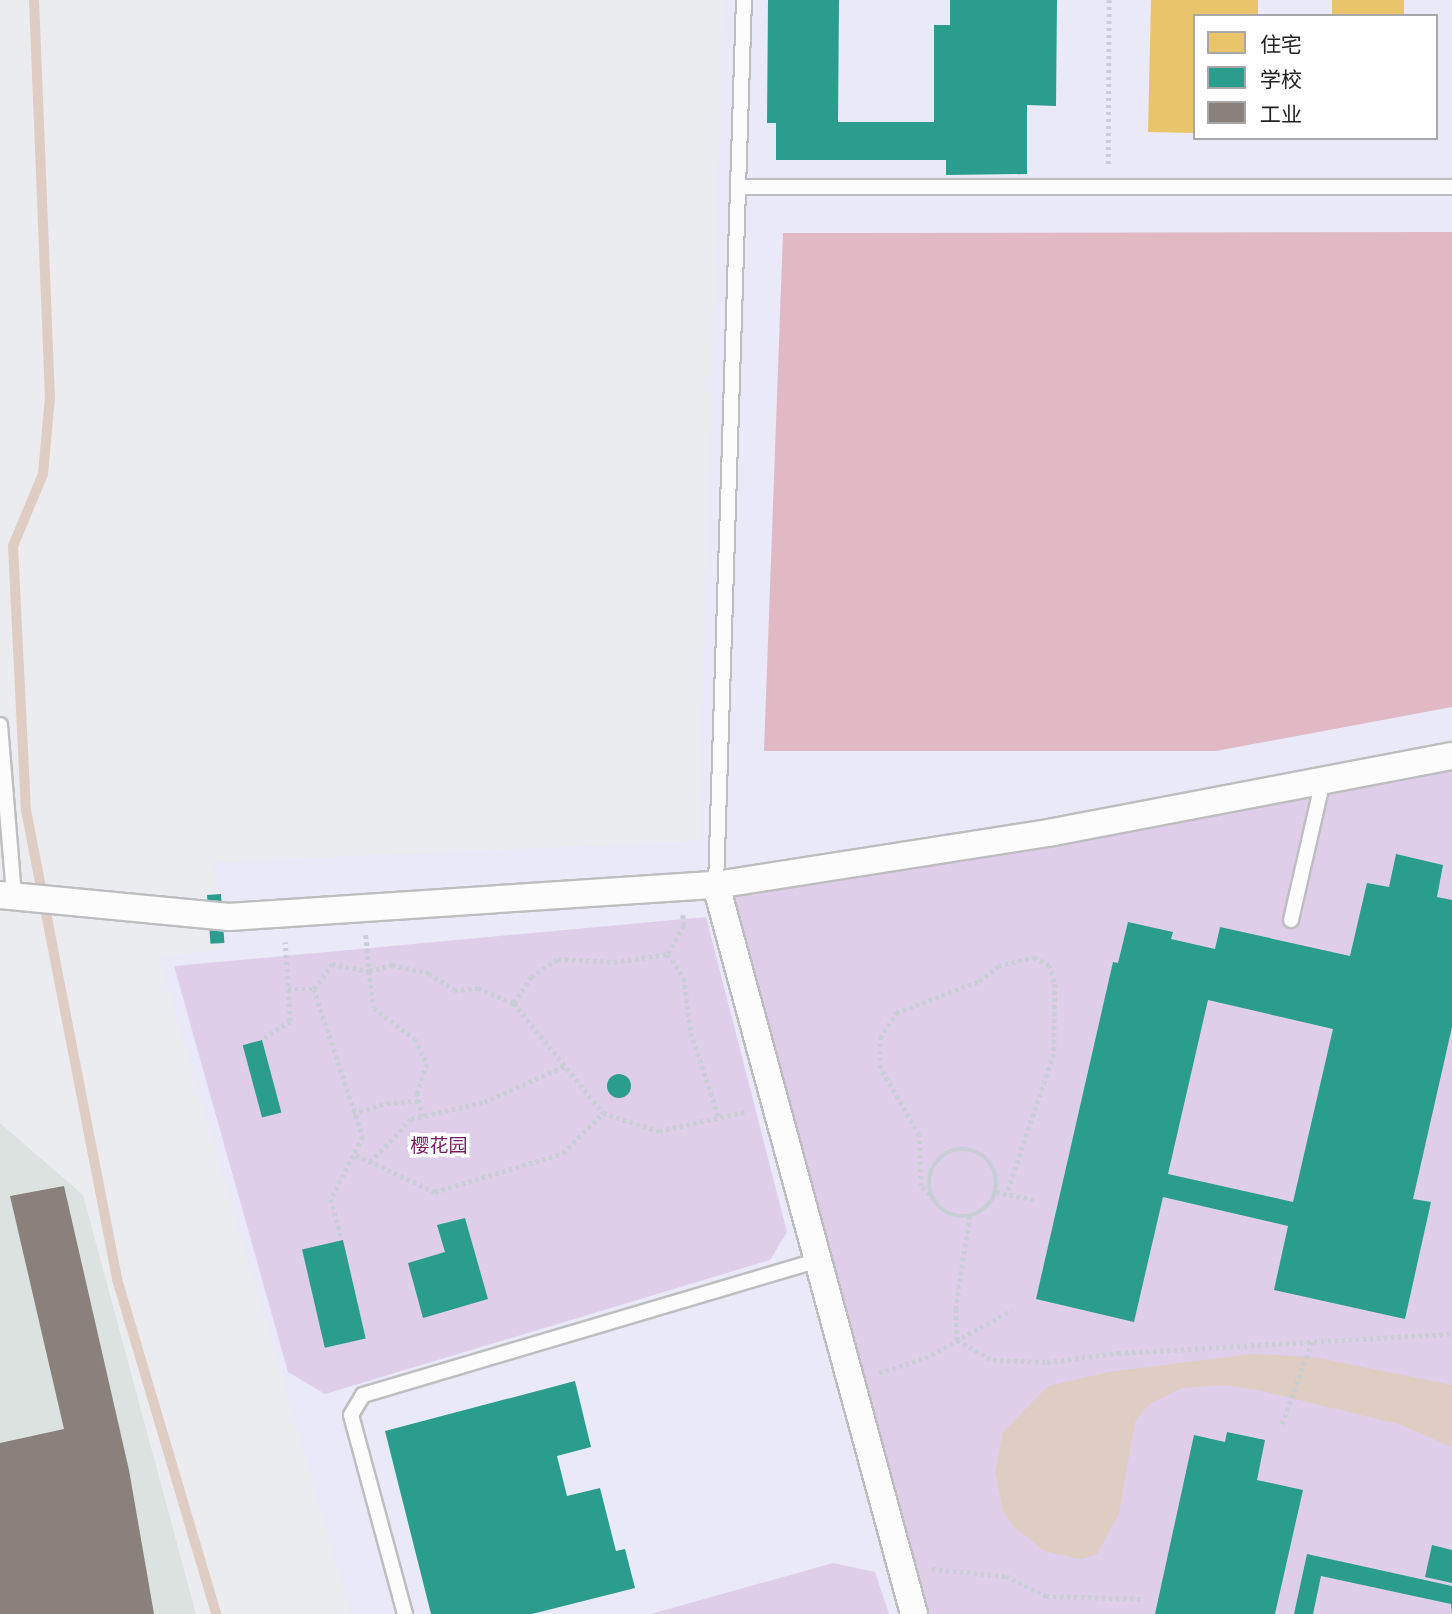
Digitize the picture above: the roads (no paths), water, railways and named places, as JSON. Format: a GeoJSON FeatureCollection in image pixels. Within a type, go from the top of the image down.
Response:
{"type":"FeatureCollection","features":[{"type":"Feature","properties":{"kind":"street"},"geometry":{"type":"LineString","coordinates":[[14,896],[229,917],[716,884],[1053,832],[1452,756]]}},
{"type":"Feature","properties":{"kind":"street"},"geometry":{"type":"LineString","coordinates":[[716,884],[914,1614]]}},
{"type":"Feature","properties":{"kind":"lane"},"geometry":{"type":"LineString","coordinates":[[716,884],[744,0]]}},
{"type":"Feature","properties":{"kind":"lane"},"geometry":{"type":"LineString","coordinates":[[738,187],[1452,187]]}},
{"type":"Feature","properties":{"kind":"lane"},"geometry":{"type":"LineString","coordinates":[[0,725],[14,896]]}},
{"type":"Feature","properties":{"kind":"lane"},"geometry":{"type":"LineString","coordinates":[[1291,920],[1323,780]]}},
{"type":"Feature","properties":{"kind":"lane"},"geometry":{"type":"LineString","coordinates":[[405,1614],[351,1415],[363,1395],[818,1260]]}},
{"type":"Feature","properties":{"kind":"waterway"},"geometry":{"type":"LineString","coordinates":[[34,0],[50,397],[43,474],[13,546],[26,810],[117,1279],[216,1614]]}},
{"type":"Feature","properties":{"kind":"park label","name":"樱花园"},"geometry":{"type":"Point","coordinates":[439,1147]}}]}
